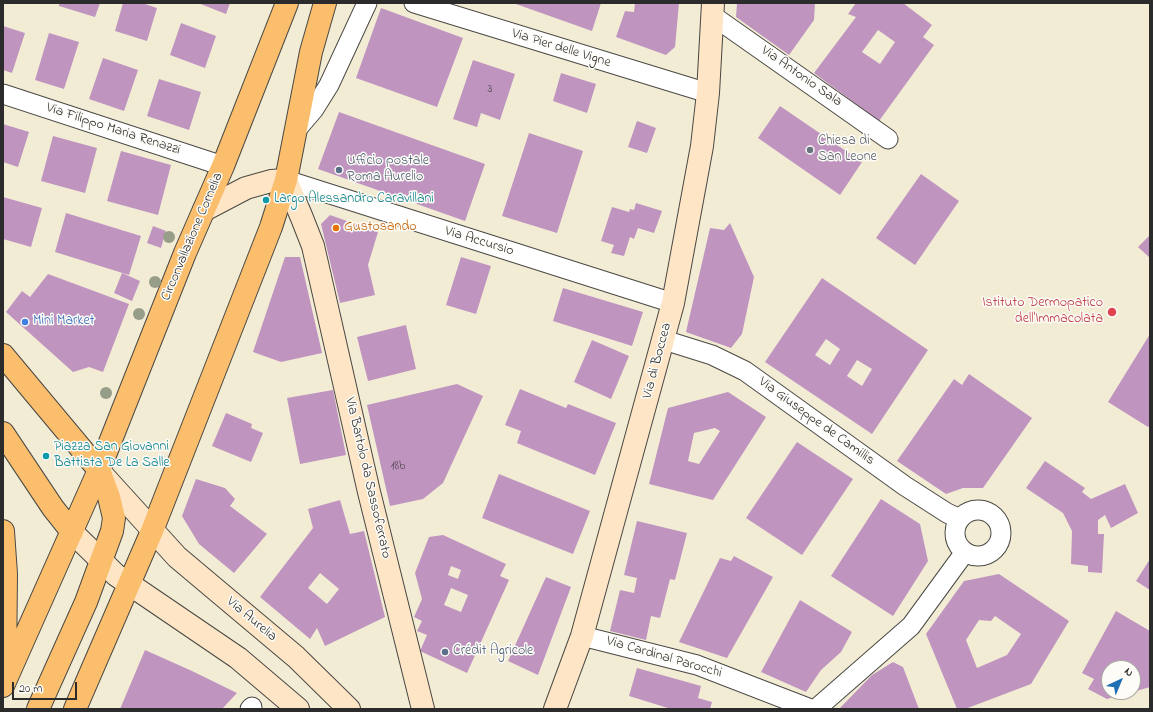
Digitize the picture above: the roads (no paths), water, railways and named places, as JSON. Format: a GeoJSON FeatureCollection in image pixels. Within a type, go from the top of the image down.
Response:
{"type":"FeatureCollection","features":[{"type":"Feature","properties":{"kind":"main road","name":"Circonvallazione Cornelia"},"geometry":{"type":"LineString","coordinates":[[98,470],[223,166],[287,3]]}},
{"type":"Feature","properties":{"kind":"main road"},"geometry":{"type":"LineString","coordinates":[[75,709],[130,585],[152,531],[271,227],[286,180],[311,52],[325,3]]}},
{"type":"Feature","properties":{"kind":"main road","name":"Via di Boccea"},"geometry":{"type":"LineString","coordinates":[[555,709],[582,636],[673,303],[699,168],[708,93],[713,10]]}},
{"type":"Feature","properties":{"kind":"main road"},"geometry":{"type":"LineString","coordinates":[[204,210],[246,188],[271,181],[286,180]]}},
{"type":"Feature","properties":{"kind":"main road","name":"Via Bartolo da Sassoferrato"},"geometry":{"type":"LineString","coordinates":[[286,180],[313,246],[369,492],[423,709]]}},
{"type":"Feature","properties":{"kind":"main road"},"geometry":{"type":"LineString","coordinates":[[3,355],[98,470],[152,531]]}},
{"type":"Feature","properties":{"kind":"main road"},"geometry":{"type":"LineString","coordinates":[[3,433],[53,508],[72,532],[102,562],[130,585],[238,658],[298,709]]}},
{"type":"Feature","properties":{"kind":"main road"},"geometry":{"type":"LineString","coordinates":[[4,685],[98,470]]}},
{"type":"Feature","properties":{"kind":"main road"},"geometry":{"type":"LineString","coordinates":[[38,709],[102,562],[112,531],[114,518],[109,497],[98,470]]}},
{"type":"Feature","properties":{"kind":"main road","name":"Via Aurelia"},"geometry":{"type":"LineString","coordinates":[[152,531],[178,557],[296,657],[349,709]]}},
{"type":"Feature","properties":{"kind":"main road"},"geometry":{"type":"LineString","coordinates":[[3,532],[6,574],[4,685]]}},
{"type":"Feature","properties":{"kind":"street"},"geometry":{"type":"LineString","coordinates":[[297,129],[314,109],[329,86],[367,3]]}},
{"type":"Feature","properties":{"kind":"street","name":"Via Pier delle Vigne"},"geometry":{"type":"LineString","coordinates":[[414,3],[708,93]]}},
{"type":"Feature","properties":{"kind":"street","name":"Via Antonio Sala"},"geometry":{"type":"LineString","coordinates":[[713,10],[888,139]]}},
{"type":"Feature","properties":{"kind":"street","name":"Via Filippo Maria Renazzi"},"geometry":{"type":"LineString","coordinates":[[3,94],[223,166]]}},
{"type":"Feature","properties":{"kind":"street","name":"Via Accursio"},"geometry":{"type":"LineString","coordinates":[[286,180],[673,303]]}},
{"type":"Feature","properties":{"kind":"street","name":"Via Giuseppe de Camillis"},"geometry":{"type":"LineString","coordinates":[[664,340],[712,355],[745,371],[905,486],[947,513],[960,519]]}},
{"type":"Feature","properties":{"kind":"street"},"geometry":{"type":"LineString","coordinates":[[975,510],[984,510],[993,515],[999,523],[1001,533],[999,543],[993,550],[984,555],[974,556],[965,552],[958,543],[955,532],[960,519],[966,513],[975,510]]}},
{"type":"Feature","properties":{"kind":"street"},"geometry":{"type":"LineString","coordinates":[[816,709],[911,626],[965,552]]}},
{"type":"Feature","properties":{"kind":"street","name":"Via Cardinal Parocchi"},"geometry":{"type":"LineString","coordinates":[[582,636],[697,665],[812,709]]}},
{"type":"Feature","properties":{"kind":"place","name":"Chiesa di San Leone"},"geometry":{"type":"Point","coordinates":[810,150]}},
{"type":"Feature","properties":{"kind":"place","name":"Ufficio postale Roma Aurelio"},"geometry":{"type":"Point","coordinates":[339,170]}},
{"type":"Feature","properties":{"kind":"place","name":"Largo Alessandro Caravillani"},"geometry":{"type":"Point","coordinates":[266,200]}},
{"type":"Feature","properties":{"kind":"place","name":"Gustosando"},"geometry":{"type":"Point","coordinates":[336,228]}},
{"type":"Feature","properties":{"kind":"place","name":"Istituto Dermopatico dell'Immacolata"},"geometry":{"type":"Point","coordinates":[1112,312]}},
{"type":"Feature","properties":{"kind":"place","name":"Mini Market"},"geometry":{"type":"Point","coordinates":[25,322]}},
{"type":"Feature","properties":{"kind":"place","name":"Piazza San Giovanni Battista De La Salle"},"geometry":{"type":"Point","coordinates":[46,456]}},
{"type":"Feature","properties":{"kind":"place","name":"Crédit Agricole"},"geometry":{"type":"Point","coordinates":[445,652]}}]}
